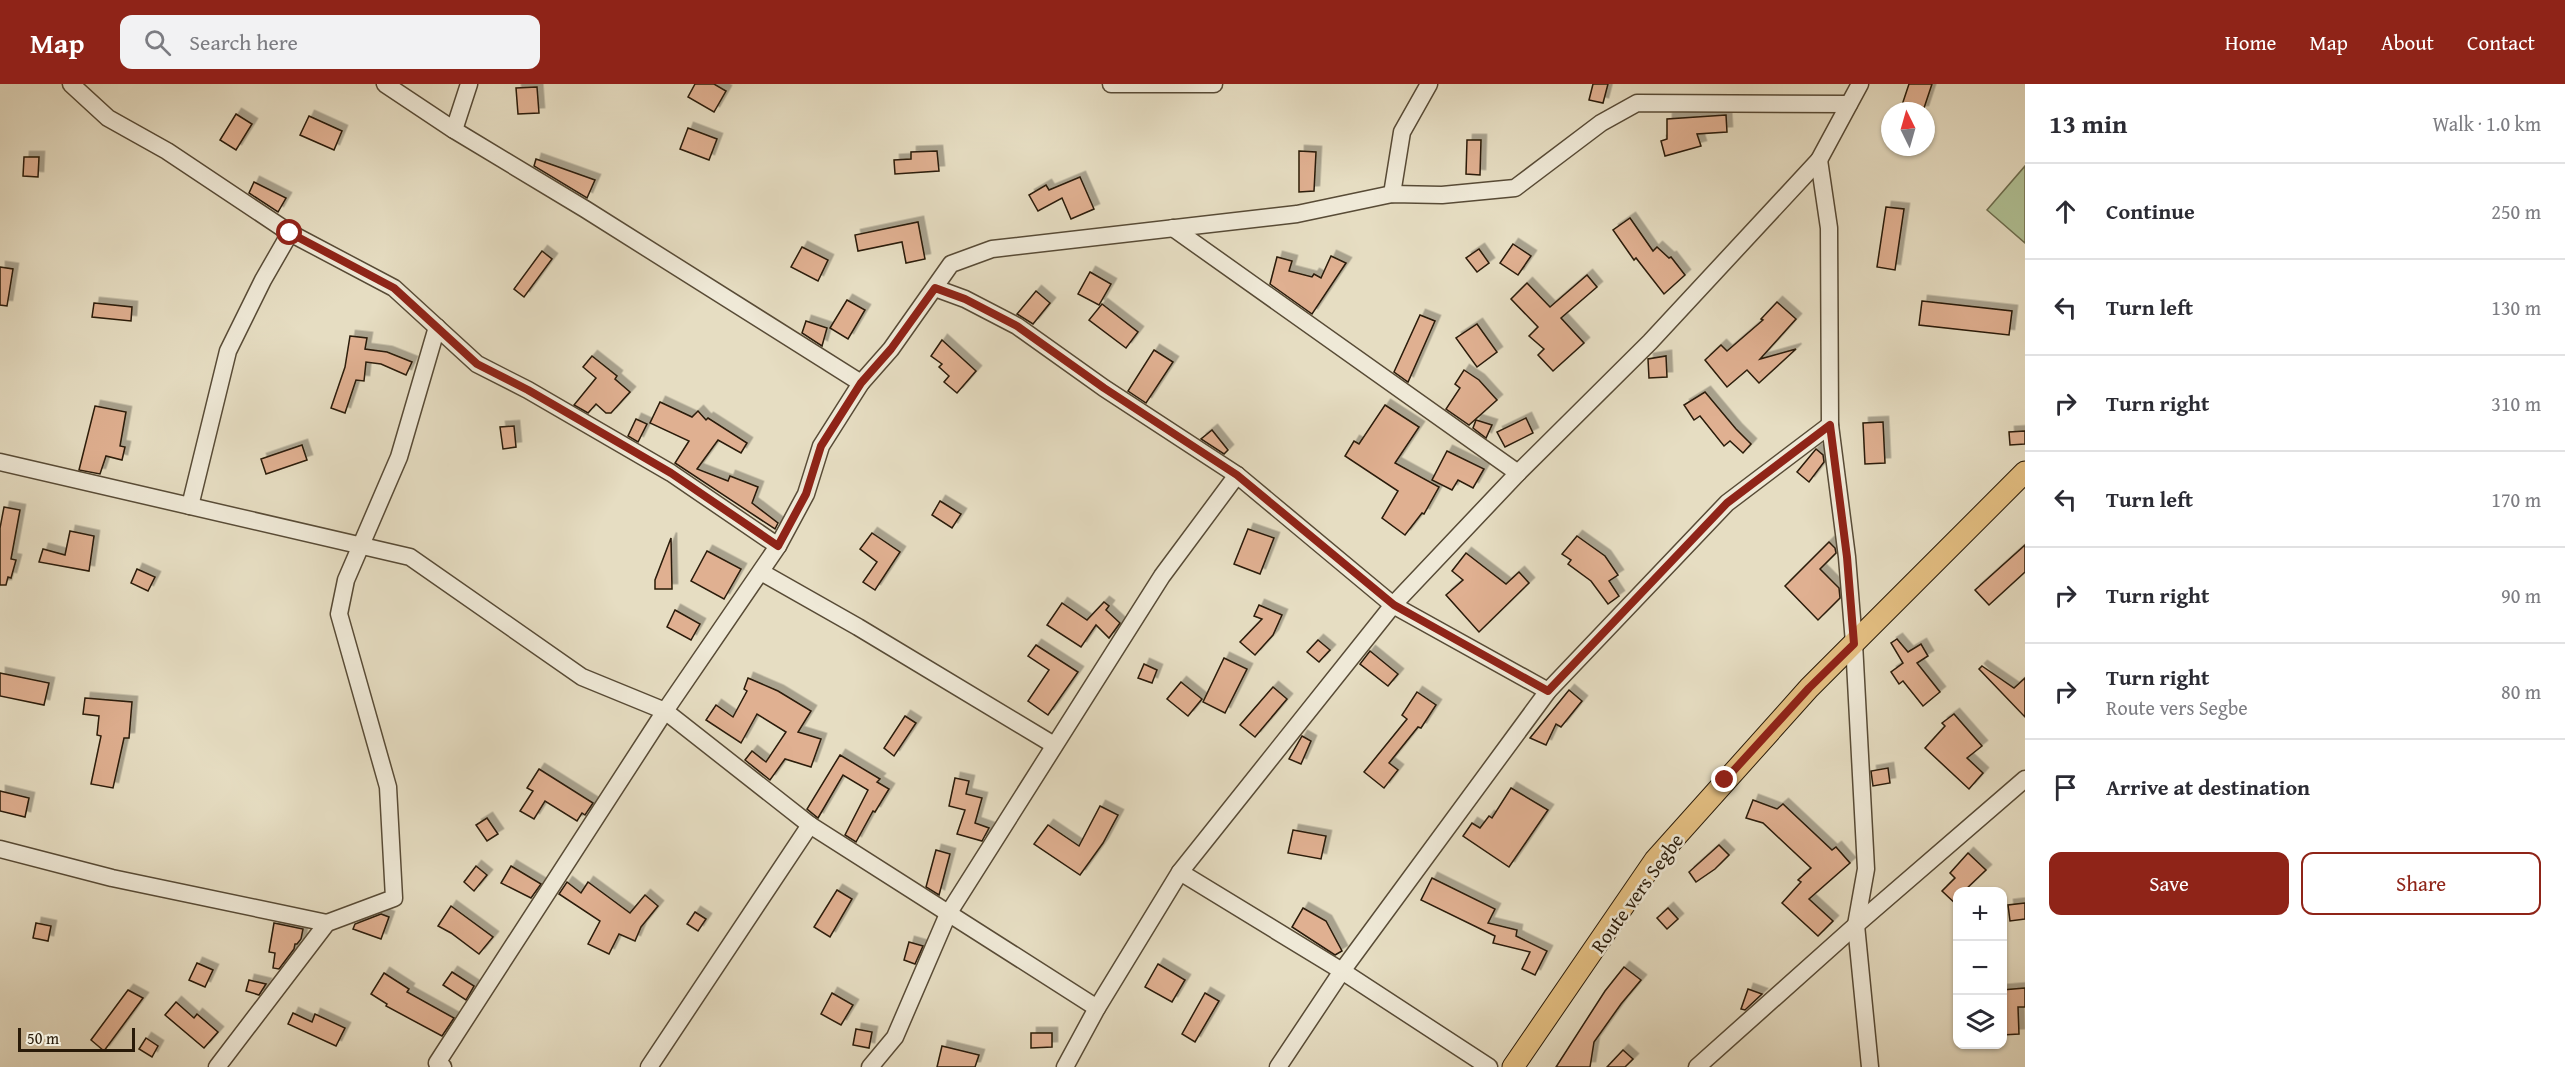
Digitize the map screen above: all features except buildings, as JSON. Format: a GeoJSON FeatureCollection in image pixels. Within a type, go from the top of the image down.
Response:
{"type":"FeatureCollection","features":[{"type":"Feature","properties":{"kind":"main road","name":"Route vers Segbe"},"geometry":{"type":"LineString","coordinates":[[1513,1067],[1655,860],[1809,688],[2025,472]]}},
{"type":"Feature","properties":{"kind":"street"},"geometry":{"type":"LineString","coordinates":[[71,84],[108,118],[167,151],[290,233],[394,288],[477,364],[528,390],[671,473],[778,546]]}},
{"type":"Feature","properties":{"kind":"street"},"geometry":{"type":"LineString","coordinates":[[385,84],[454,130],[861,383]]}},
{"type":"Feature","properties":{"kind":"street"},"geometry":{"type":"LineString","coordinates":[[454,130],[469,84]]}},
{"type":"Feature","properties":{"kind":"street"},"geometry":{"type":"LineString","coordinates":[[1111,84],[1214,84]]}},
{"type":"Feature","properties":{"kind":"street"},"geometry":{"type":"LineString","coordinates":[[1392,194],[1402,132],[1429,84]]}},
{"type":"Feature","properties":{"kind":"street"},"geometry":{"type":"LineString","coordinates":[[1065,1067],[1097,1008],[1180,872],[1394,605],[1518,473],[1658,334],[1819,160],[1860,84]]}},
{"type":"Feature","properties":{"kind":"street"},"geometry":{"type":"LineString","coordinates":[[443,1067],[437,1063],[665,711],[778,546],[806,494],[821,446],[861,383],[891,349],[951,264],[992,249],[1297,214],[1392,194],[1442,195],[1515,188],[1601,123],[1637,103],[1849,104]]}},
{"type":"Feature","properties":{"kind":"street"},"geometry":{"type":"LineString","coordinates":[[1819,160],[1829,228],[1830,425],[1847,557],[1854,644],[1866,869],[1856,925],[1870,1067]]}},
{"type":"Feature","properties":{"kind":"street"},"geometry":{"type":"LineString","coordinates":[[1173,228],[1518,473]]}},
{"type":"Feature","properties":{"kind":"street"},"geometry":{"type":"LineString","coordinates":[[190,506],[228,351],[262,280],[290,233]]}},
{"type":"Feature","properties":{"kind":"street"},"geometry":{"type":"LineString","coordinates":[[935,288],[965,299],[1017,326],[1104,388],[1237,475],[1394,605],[1548,691]]}},
{"type":"Feature","properties":{"kind":"street"},"geometry":{"type":"LineString","coordinates":[[217,1067],[327,923],[394,898],[388,787],[339,614],[346,580],[399,457],[437,327]]}},
{"type":"Feature","properties":{"kind":"street"},"geometry":{"type":"LineString","coordinates":[[1278,1067],[1342,971],[1548,691],[1727,503],[1830,425]]}},
{"type":"Feature","properties":{"kind":"street"},"geometry":{"type":"LineString","coordinates":[[0,462],[362,544],[410,557],[582,677],[665,711],[810,825],[1097,1008]]}},
{"type":"Feature","properties":{"kind":"street"},"geometry":{"type":"LineString","coordinates":[[870,1067],[895,1037],[948,914],[1162,576],[1237,475]]}},
{"type":"Feature","properties":{"kind":"street"},"geometry":{"type":"LineString","coordinates":[[761,572],[858,627],[1054,745]]}},
{"type":"Feature","properties":{"kind":"street"},"geometry":{"type":"LineString","coordinates":[[1697,1067],[2025,779]]}},
{"type":"Feature","properties":{"kind":"street"},"geometry":{"type":"LineString","coordinates":[[649,1067],[810,825]]}},
{"type":"Feature","properties":{"kind":"street"},"geometry":{"type":"LineString","coordinates":[[0,849],[112,878],[327,923]]}},
{"type":"Feature","properties":{"kind":"street"},"geometry":{"type":"LineString","coordinates":[[1180,872],[1342,971],[1489,1067]]}},
{"type":"Feature","properties":{"kind":"green space"},"geometry":{"type":"Polygon","coordinates":[[[2025,166],[2025,243],[1987,210],[2025,166]]]}},
{"type":"Feature","properties":{"kind":"route"},"geometry":{"type":"LineString","coordinates":[[290,233],[394,288],[477,364],[528,390],[671,473],[778,546],[806,494],[821,446],[861,383],[891,349],[935,288],[965,299],[1017,326],[1104,388],[1237,475],[1394,605],[1548,691],[1727,503],[1830,425],[1847,557],[1854,644],[1809,688],[1725,780]]}}]}
